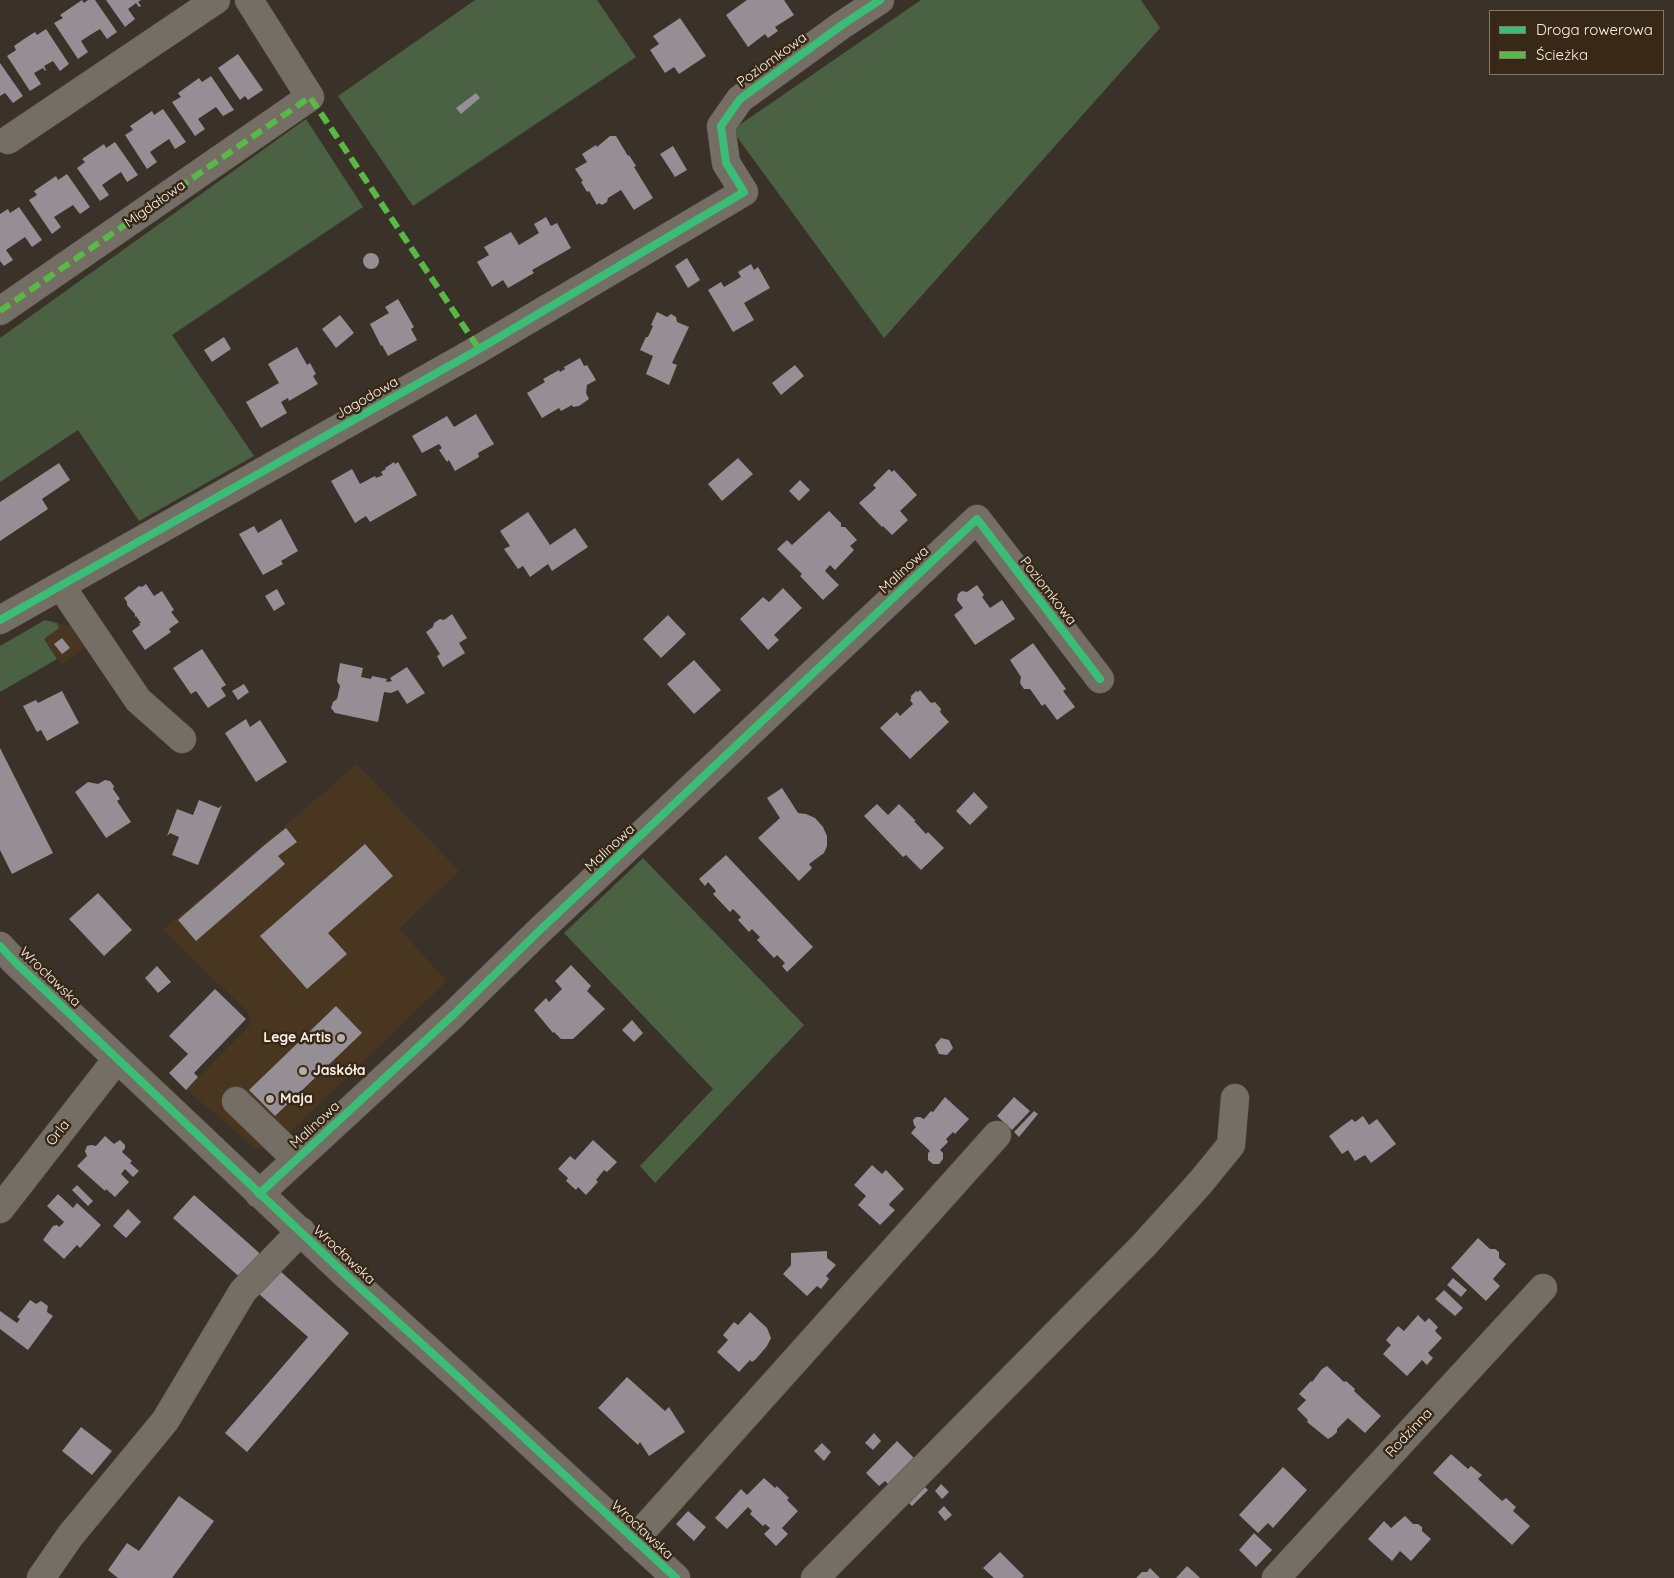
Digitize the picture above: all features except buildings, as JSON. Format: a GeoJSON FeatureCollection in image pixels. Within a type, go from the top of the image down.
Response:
{"type":"FeatureCollection","features":[{"type":"Feature","properties":{"kind":"street"},"geometry":{"type":"LineString","coordinates":[[8,140],[216,0]]}},
{"type":"Feature","properties":{"kind":"street","name":"Migdałowa"},"geometry":{"type":"LineString","coordinates":[[0,311],[310,97],[249,0]]}},
{"type":"Feature","properties":{"kind":"street","name":"Poziomkowa"},"geometry":{"type":"LineString","coordinates":[[744,192],[726,164],[721,126],[740,99],[842,25],[880,0]]}},
{"type":"Feature","properties":{"kind":"street","name":"Jagodowa"},"geometry":{"type":"LineString","coordinates":[[0,620],[479,349],[744,192]]}},
{"type":"Feature","properties":{"kind":"street","name":"Poziomkowa"},"geometry":{"type":"LineString","coordinates":[[976,519],[1100,679]]}},
{"type":"Feature","properties":{"kind":"street","name":"Malinowa"},"geometry":{"type":"LineString","coordinates":[[259,1194],[453,1016],[539,932],[976,519]]}},
{"type":"Feature","properties":{"kind":"street"},"geometry":{"type":"LineString","coordinates":[[61,586],[138,700],[182,739]]}},
{"type":"Feature","properties":{"kind":"street","name":"Wrocławska"},"geometry":{"type":"LineString","coordinates":[[0,946],[14,962],[259,1194],[634,1540],[660,1572]]}},
{"type":"Feature","properties":{"kind":"street","name":"Orla"},"geometry":{"type":"LineString","coordinates":[[0,1208],[117,1059]]}},
{"type":"Feature","properties":{"kind":"street"},"geometry":{"type":"LineString","coordinates":[[815,1578],[1144,1245],[1200,1183],[1231,1146],[1236,1098]]}},
{"type":"Feature","properties":{"kind":"street"},"geometry":{"type":"LineString","coordinates":[[236,1101],[296,1160]]}},
{"type":"Feature","properties":{"kind":"street"},"geometry":{"type":"LineString","coordinates":[[634,1540],[997,1134]]}},
{"type":"Feature","properties":{"kind":"street"},"geometry":{"type":"LineString","coordinates":[[41,1578],[70,1536],[165,1421],[243,1291],[300,1231]]}},
{"type":"Feature","properties":{"kind":"street","name":"Rodzinna"},"geometry":{"type":"LineString","coordinates":[[1276,1578],[1543,1288]]}},
{"type":"Feature","properties":{"kind":"shaded area"},"geometry":{"type":"Polygon","coordinates":[[[57,623],[70,626],[85,648],[62,664],[44,639],[59,628],[57,623]]]}},
{"type":"Feature","properties":{"kind":"shaded area"},"geometry":{"type":"Polygon","coordinates":[[[357,764],[459,871],[399,929],[447,981],[273,1148],[254,1148],[186,1090],[251,1024],[248,1012],[163,930],[357,764]]]}},
{"type":"Feature","properties":{"kind":"green space"},"geometry":{"type":"Polygon","coordinates":[[[475,0],[597,0],[636,57],[413,206],[338,96],[475,0]]]}},
{"type":"Feature","properties":{"kind":"green space"},"geometry":{"type":"Polygon","coordinates":[[[921,0],[1141,0],[1160,28],[884,338],[732,130],[921,0]]]}},
{"type":"Feature","properties":{"kind":"green space"},"geometry":{"type":"Polygon","coordinates":[[[306,119],[363,207],[172,335],[254,456],[139,521],[78,430],[0,482],[0,338],[306,119]]]}},
{"type":"Feature","properties":{"kind":"green space"},"geometry":{"type":"Polygon","coordinates":[[[45,620],[57,623],[59,628],[44,639],[57,659],[0,692],[0,646],[45,620]]]}},
{"type":"Feature","properties":{"kind":"green space"},"geometry":{"type":"Polygon","coordinates":[[[643,858],[804,1025],[655,1183],[640,1166],[713,1089],[564,933],[643,858]]]}},
{"type":"Feature","properties":{"kind":"marked path"},"geometry":{"type":"LineString","coordinates":[[0,311],[310,97],[479,349]]}},
{"type":"Feature","properties":{"kind":"cycle path"},"geometry":{"type":"LineString","coordinates":[[0,620],[479,349],[744,192],[726,163],[721,126],[740,99],[842,25],[880,0]]}},
{"type":"Feature","properties":{"kind":"cycle path"},"geometry":{"type":"LineString","coordinates":[[259,1194],[453,1015],[539,931],[977,519],[1100,679]]}},
{"type":"Feature","properties":{"kind":"cycle path"},"geometry":{"type":"LineString","coordinates":[[0,946],[346,1275],[676,1578]]}},
{"type":"Feature","properties":{"kind":"place","name":"Lege Artis"},"geometry":{"type":"Point","coordinates":[341,1038]}},
{"type":"Feature","properties":{"kind":"place","name":"Jaskóła"},"geometry":{"type":"Point","coordinates":[303,1071]}},
{"type":"Feature","properties":{"kind":"place","name":"Maja"},"geometry":{"type":"Point","coordinates":[270,1099]}}]}
